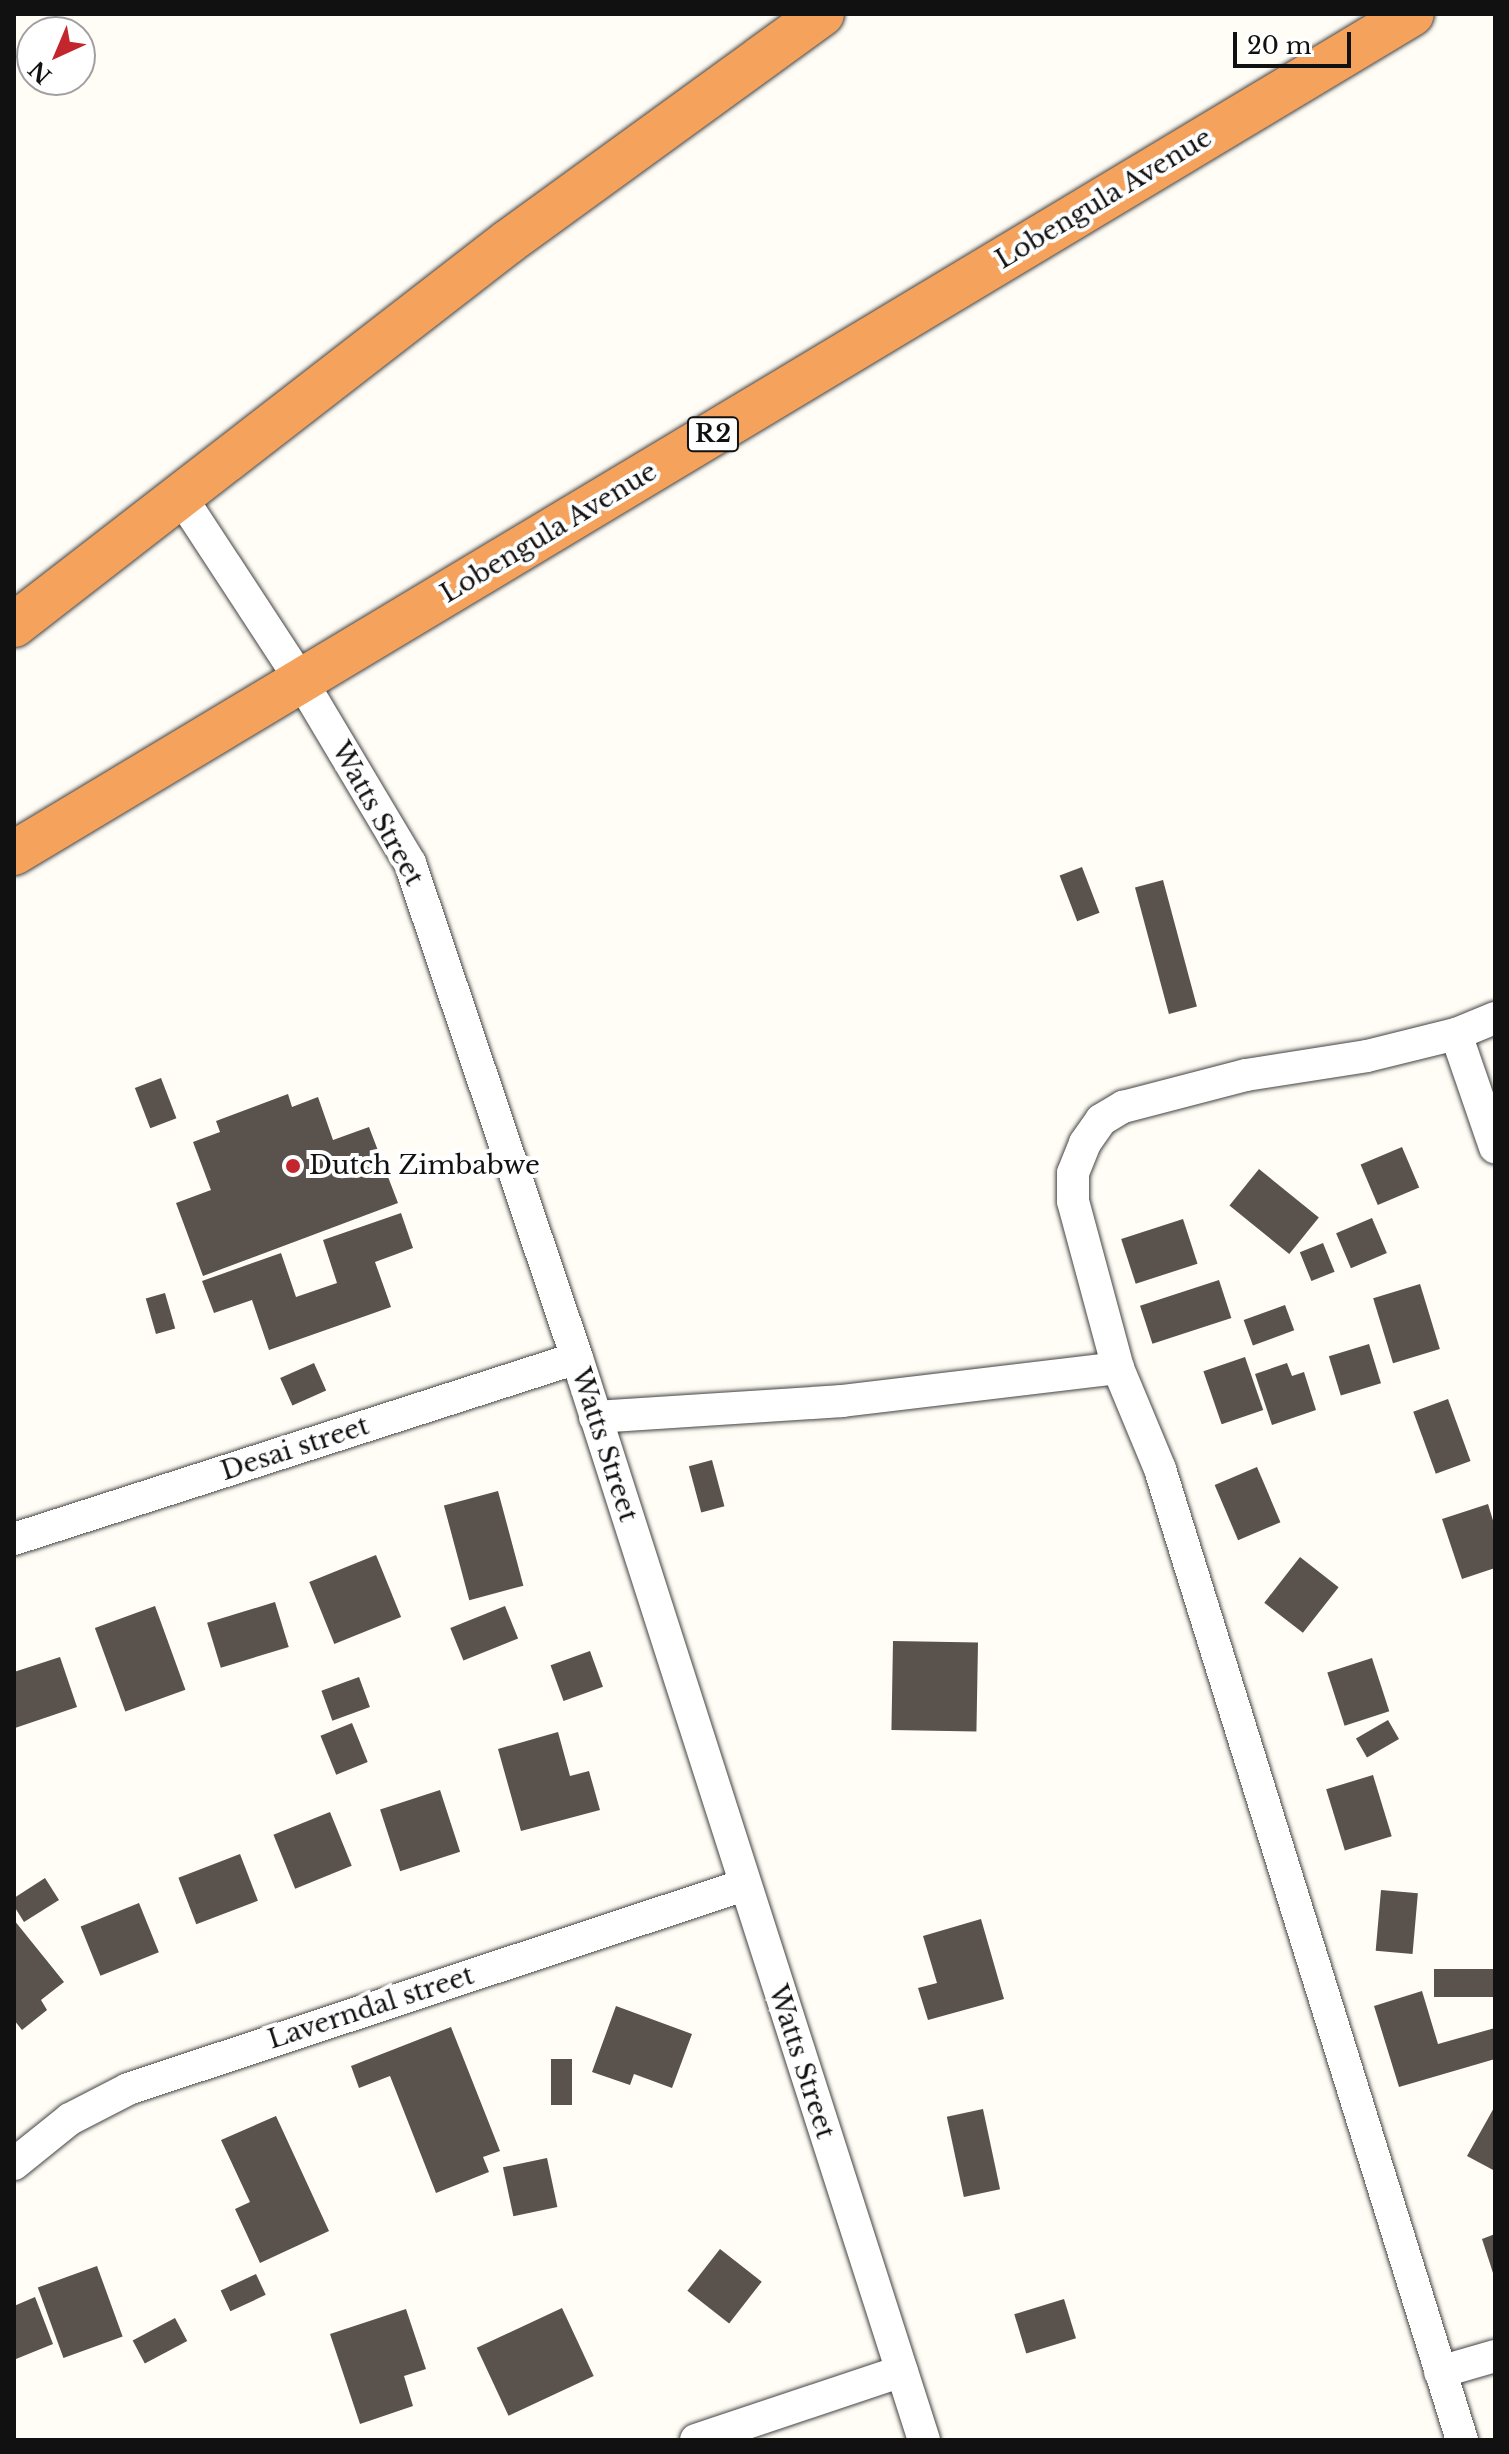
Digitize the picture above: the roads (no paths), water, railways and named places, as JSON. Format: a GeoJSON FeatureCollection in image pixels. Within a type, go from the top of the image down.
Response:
{"type":"FeatureCollection","features":[{"type":"Feature","properties":{"kind":"highway"},"geometry":{"type":"LineString","coordinates":[[14,625],[508,242],[822,14]]}},
{"type":"Feature","properties":{"kind":"highway","name":"Lobengula Avenue"},"geometry":{"type":"LineString","coordinates":[[14,853],[1412,14]]}},
{"type":"Feature","properties":{"kind":"street","name":"Watts Street"},"geometry":{"type":"LineString","coordinates":[[181,497],[302,682],[410,863],[577,1358],[924,2440]]}},
{"type":"Feature","properties":{"kind":"street"},"geometry":{"type":"LineString","coordinates":[[1462,2440],[1160,1469],[1118,1368],[1073,1201],[1073,1173],[1085,1143],[1101,1120],[1123,1107],[1246,1075],[1367,1056],[1456,1034],[1495,1018]]}},
{"type":"Feature","properties":{"kind":"street"},"geometry":{"type":"LineString","coordinates":[[1456,1034],[1495,1147]]}},
{"type":"Feature","properties":{"kind":"street","name":"Desai street"},"geometry":{"type":"LineString","coordinates":[[14,1539],[577,1358]]}},
{"type":"Feature","properties":{"kind":"street"},"geometry":{"type":"LineString","coordinates":[[595,1417],[842,1401],[1118,1368]]}},
{"type":"Feature","properties":{"kind":"street","name":"Laverndal street"},"geometry":{"type":"LineString","coordinates":[[14,2164],[70,2119],[128,2089],[744,1885]]}},
{"type":"Feature","properties":{"kind":"street"},"geometry":{"type":"LineString","coordinates":[[1440,2372],[1495,2356]]}},
{"type":"Feature","properties":{"kind":"street"},"geometry":{"type":"LineString","coordinates":[[696,2440],[902,2371]]}},
{"type":"Feature","properties":{"kind":"place","name":"Dutch Zimbabwe"},"geometry":{"type":"Point","coordinates":[293,1166]}}]}
